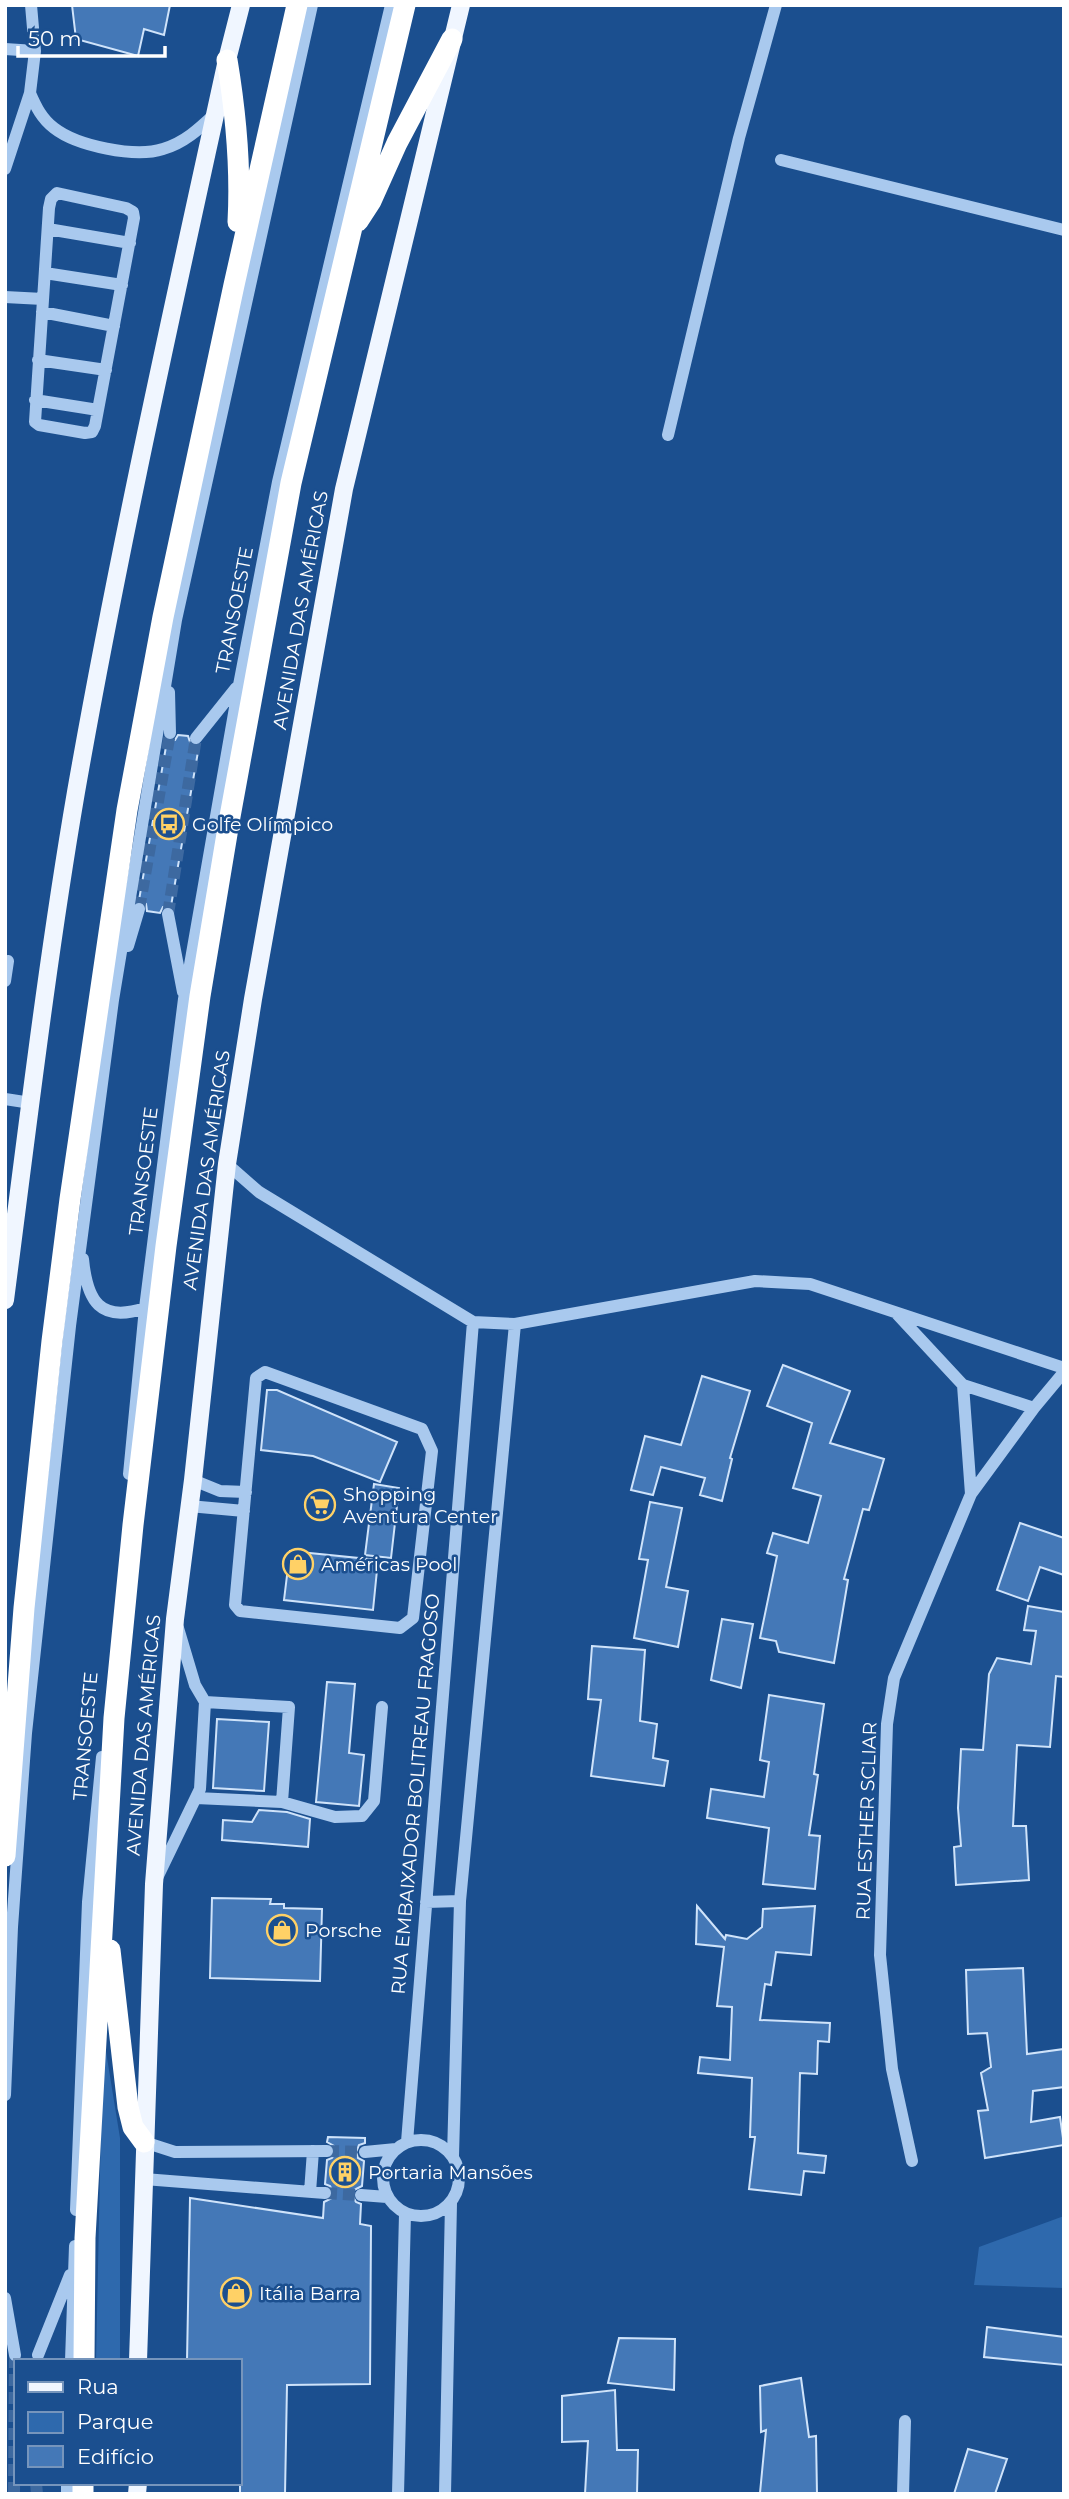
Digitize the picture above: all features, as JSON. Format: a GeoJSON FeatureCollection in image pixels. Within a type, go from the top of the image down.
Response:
{"type":"FeatureCollection","features":[{"type":"Feature","properties":{"kind":"highway"},"geometry":{"type":"LineString","coordinates":[[5,1856],[24,1608],[52,1341],[127,810],[163,617],[297,5]]}},
{"type":"Feature","properties":{"kind":"highway","name":"AVENIDA DAS AMÉRICAS"},"geometry":{"type":"LineString","coordinates":[[84,2359],[85,2238],[114,1718],[132,1525],[200,996],[291,483],[405,5]]}},
{"type":"Feature","properties":{"kind":"highway"},"geometry":{"type":"LineString","coordinates":[[349,234],[371,201],[409,120],[452,39]]}},
{"type":"Feature","properties":{"kind":"highway"},"geometry":{"type":"LineString","coordinates":[[227,60],[237,123],[240,189],[234,285]]}},
{"type":"Feature","properties":{"kind":"highway"},"geometry":{"type":"LineString","coordinates":[[102,1921],[111,1953],[128,2107],[134,2127],[145,2142]]}},
{"type":"Feature","properties":{"kind":"main road"},"geometry":{"type":"LineString","coordinates":[[5,1300],[46,989],[76,793],[115,584],[241,5]]}},
{"type":"Feature","properties":{"kind":"main road","name":"AVENIDA DAS AMÉRICAS"},"geometry":{"type":"LineString","coordinates":[[138,2359],[154,1884],[175,1619],[193,1480],[227,1164],[253,999],[344,489],[461,5]]}},
{"type":"Feature","properties":{"kind":"street"},"geometry":{"type":"LineString","coordinates":[[5,169],[30,93],[36,51],[31,5]]}},
{"type":"Feature","properties":{"kind":"street"},"geometry":{"type":"LineString","coordinates":[[5,2095],[12,1927],[26,1732],[80,1238],[113,1000],[176,620],[312,5]]}},
{"type":"Feature","properties":{"kind":"street","name":"TRANSOESTE"},"geometry":{"type":"LineString","coordinates":[[71,2359],[88,1902],[145,1308],[184,999],[278,482],[391,5]]}},
{"type":"Feature","properties":{"kind":"street"},"geometry":{"type":"LineString","coordinates":[[668,435],[739,138],[776,5]]}},
{"type":"Feature","properties":{"kind":"street"},"geometry":{"type":"LineString","coordinates":[[5,49],[36,51]]}},
{"type":"Feature","properties":{"kind":"street"},"geometry":{"type":"LineString","coordinates":[[30,93],[40,114],[54,129],[77,140],[128,152],[160,150],[186,140],[216,114]]}},
{"type":"Feature","properties":{"kind":"street"},"geometry":{"type":"LineString","coordinates":[[781,160],[1064,230]]}},
{"type":"Feature","properties":{"kind":"street"},"geometry":{"type":"LineString","coordinates":[[57,193],[126,208],[133,212],[134,218],[130,243],[92,432],[38,425],[35,422],[35,400],[51,199],[57,193]]}},
{"type":"Feature","properties":{"kind":"street"},"geometry":{"type":"LineString","coordinates":[[48,229],[130,243]]}},
{"type":"Feature","properties":{"kind":"street"},"geometry":{"type":"LineString","coordinates":[[44,273],[122,285]]}},
{"type":"Feature","properties":{"kind":"street"},"geometry":{"type":"LineString","coordinates":[[5,297],[114,326]]}},
{"type":"Feature","properties":{"kind":"street"},"geometry":{"type":"LineString","coordinates":[[38,360],[106,370]]}},
{"type":"Feature","properties":{"kind":"street"},"geometry":{"type":"LineString","coordinates":[[35,400],[98,410]]}},
{"type":"Feature","properties":{"kind":"street"},"geometry":{"type":"LineString","coordinates":[[169,664],[170,733]]}},
{"type":"Feature","properties":{"kind":"street"},"geometry":{"type":"LineString","coordinates":[[197,738],[239,685]]}},
{"type":"Feature","properties":{"kind":"street"},"geometry":{"type":"LineString","coordinates":[[113,1000],[139,909]]}},
{"type":"Feature","properties":{"kind":"street"},"geometry":{"type":"LineString","coordinates":[[168,914],[184,999]]}},
{"type":"Feature","properties":{"kind":"street"},"geometry":{"type":"LineString","coordinates":[[5,981],[8,961]]}},
{"type":"Feature","properties":{"kind":"street"},"geometry":{"type":"LineString","coordinates":[[5,1100],[31,1102]]}},
{"type":"Feature","properties":{"kind":"street"},"geometry":{"type":"LineString","coordinates":[[227,1164],[259,1192],[472,1322],[515,1324],[755,1281],[810,1284],[1064,1370]]}},
{"type":"Feature","properties":{"kind":"street"},"geometry":{"type":"LineString","coordinates":[[80,1238],[85,1278],[89,1292],[98,1304],[113,1313],[125,1315],[145,1308]]}},
{"type":"Feature","properties":{"kind":"street"},"geometry":{"type":"LineString","coordinates":[[895,1311],[963,1385],[1034,1408]]}},
{"type":"Feature","properties":{"kind":"street","name":"RUA EMBAIXADOR BOLITREAU FRAGOSO"},"geometry":{"type":"LineString","coordinates":[[401,2146],[426,1902],[472,1322]]}},
{"type":"Feature","properties":{"kind":"street"},"geometry":{"type":"LineString","coordinates":[[453,2156],[460,1901],[515,1324]]}},
{"type":"Feature","properties":{"kind":"street","name":"RUA ESTHER SCLIAR"},"geometry":{"type":"LineString","coordinates":[[912,2161],[892,2068],[880,1955],[887,1724],[894,1678],[971,1494],[1064,1370]]}},
{"type":"Feature","properties":{"kind":"street"},"geometry":{"type":"LineString","coordinates":[[265,1372],[422,1429],[432,1451],[413,1618],[400,1628],[240,1611],[235,1605],[246,1492],[256,1378],[265,1372]]}},
{"type":"Feature","properties":{"kind":"street","name":"RUA ESTHER SCLIAR"},"geometry":{"type":"LineString","coordinates":[[963,1385],[971,1494]]}},
{"type":"Feature","properties":{"kind":"street"},"geometry":{"type":"LineString","coordinates":[[193,1480],[220,1491],[246,1492]]}},
{"type":"Feature","properties":{"kind":"street"},"geometry":{"type":"LineString","coordinates":[[189,1506],[244,1511]]}},
{"type":"Feature","properties":{"kind":"street"},"geometry":{"type":"LineString","coordinates":[[154,1884],[200,1790],[205,1702],[195,1685],[175,1619]]}},
{"type":"Feature","properties":{"kind":"street"},"geometry":{"type":"LineString","coordinates":[[205,1702],[289,1707],[282,1802]]}},
{"type":"Feature","properties":{"kind":"street"},"geometry":{"type":"LineString","coordinates":[[196,1798],[282,1802],[335,1817],[362,1816],[374,1801],[382,1707]]}},
{"type":"Feature","properties":{"kind":"street"},"geometry":{"type":"LineString","coordinates":[[426,1902],[460,1901]]}},
{"type":"Feature","properties":{"kind":"street"},"geometry":{"type":"LineString","coordinates":[[365,2152],[420,2140],[432,2141],[444,2147],[453,2156],[460,2180],[451,2203],[441,2211],[430,2216],[405,2214],[387,2197],[383,2187],[384,2166],[401,2146]]}},
{"type":"Feature","properties":{"kind":"street"},"geometry":{"type":"LineString","coordinates":[[145,2142],[153,2147],[175,2152],[327,2151]]}},
{"type":"Feature","properties":{"kind":"street"},"geometry":{"type":"LineString","coordinates":[[310,2192],[313,2151]]}},
{"type":"Feature","properties":{"kind":"street"},"geometry":{"type":"LineString","coordinates":[[144,2179],[325,2193]]}},
{"type":"Feature","properties":{"kind":"street"},"geometry":{"type":"LineString","coordinates":[[361,2195],[387,2197]]}},
{"type":"Feature","properties":{"kind":"street"},"geometry":{"type":"LineString","coordinates":[[445,2494],[451,2203]]}},
{"type":"Feature","properties":{"kind":"street"},"geometry":{"type":"LineString","coordinates":[[398,2494],[405,2214]]}},
{"type":"Feature","properties":{"kind":"street"},"geometry":{"type":"LineString","coordinates":[[38,2356],[74,2265]]}},
{"type":"Feature","properties":{"kind":"street"},"geometry":{"type":"LineString","coordinates":[[5,2298],[15,2356]]}},
{"type":"Feature","properties":{"kind":"street"},"geometry":{"type":"LineString","coordinates":[[903,2494],[905,2421]]}},
{"type":"Feature","properties":{"kind":"green space"},"geometry":{"type":"Polygon","coordinates":[[[103,2033],[120,2138],[120,2359],[96,2359],[103,2033]]]}},
{"type":"Feature","properties":{"kind":"green space"},"geometry":{"type":"Polygon","coordinates":[[[1064,2216],[1064,2288],[974,2285],[979,2247],[1064,2216]]]}},
{"type":"Feature","properties":{"kind":"building"},"geometry":{"type":"Polygon","coordinates":[[[72,5],[170,5],[164,35],[144,29],[138,56],[76,39],[72,5]]]}},
{"type":"Feature","properties":{"kind":"building","name":"Golfe Olímpico"},"geometry":{"type":"Polygon","coordinates":[[[178,735],[188,736],[191,745],[199,746],[171,906],[163,907],[160,913],[147,911],[146,904],[139,900],[167,741],[175,740],[178,735]]]}},
{"type":"Feature","properties":{"kind":"building"},"geometry":{"type":"Polygon","coordinates":[[[783,1365],[850,1391],[830,1443],[884,1459],[869,1510],[863,1509],[844,1579],[848,1580],[834,1663],[779,1652],[776,1641],[760,1638],[777,1556],[767,1553],[773,1533],[808,1543],[821,1496],[793,1488],[812,1423],[767,1406],[783,1365]]]}},
{"type":"Feature","properties":{"kind":"building"},"geometry":{"type":"Polygon","coordinates":[[[702,1376],[750,1391],[730,1458],[732,1459],[722,1501],[700,1495],[705,1478],[661,1467],[653,1495],[631,1490],[645,1436],[681,1445],[702,1376]]]}},
{"type":"Feature","properties":{"kind":"building"},"geometry":{"type":"Polygon","coordinates":[[[267,1390],[277,1390],[397,1442],[380,1482],[313,1456],[261,1450],[267,1390]]]}},
{"type":"Feature","properties":{"kind":"building"},"geometry":{"type":"Polygon","coordinates":[[[374,1484],[399,1488],[391,1558],[365,1555],[374,1484]]]}},
{"type":"Feature","properties":{"kind":"building"},"geometry":{"type":"Polygon","coordinates":[[[650,1502],[682,1508],[666,1587],[688,1591],[678,1647],[634,1638],[648,1560],[639,1559],[650,1502]]]}},
{"type":"Feature","properties":{"kind":"building"},"geometry":{"type":"Polygon","coordinates":[[[1020,1523],[1064,1538],[1064,1575],[1040,1567],[1028,1601],[997,1590],[1020,1523]]]}},
{"type":"Feature","properties":{"kind":"building"},"geometry":{"type":"Polygon","coordinates":[[[290,1551],[378,1560],[373,1610],[284,1600],[290,1551]]]}},
{"type":"Feature","properties":{"kind":"building"},"geometry":{"type":"Polygon","coordinates":[[[1028,1606],[1064,1612],[1064,1677],[1056,1676],[1050,1747],[1017,1745],[1013,1826],[1026,1826],[1029,1880],[956,1885],[954,1847],[961,1846],[958,1808],[961,1749],[983,1750],[989,1674],[997,1658],[1031,1664],[1036,1631],[1024,1630],[1028,1606]]]}},
{"type":"Feature","properties":{"kind":"building"},"geometry":{"type":"Polygon","coordinates":[[[722,1619],[753,1624],[741,1688],[711,1680],[722,1619]]]}},
{"type":"Feature","properties":{"kind":"building"},"geometry":{"type":"Polygon","coordinates":[[[592,1646],[645,1650],[640,1721],[657,1724],[653,1758],[668,1761],[664,1786],[591,1776],[601,1700],[588,1699],[592,1646]]]}},
{"type":"Feature","properties":{"kind":"building"},"geometry":{"type":"Polygon","coordinates":[[[327,1682],[355,1684],[349,1753],[364,1755],[359,1806],[316,1802],[327,1682]]]}},
{"type":"Feature","properties":{"kind":"building"},"geometry":{"type":"Polygon","coordinates":[[[769,1695],[824,1704],[814,1774],[818,1775],[809,1835],[820,1836],[815,1889],[763,1884],[769,1828],[707,1818],[711,1789],[764,1797],[769,1762],[760,1760],[769,1695]]]}},
{"type":"Feature","properties":{"kind":"building"},"geometry":{"type":"Polygon","coordinates":[[[217,1719],[269,1722],[264,1791],[213,1788],[217,1719]]]}},
{"type":"Feature","properties":{"kind":"building"},"geometry":{"type":"Polygon","coordinates":[[[259,1810],[287,1812],[310,1819],[308,1847],[222,1840],[223,1820],[252,1822],[259,1810]]]}},
{"type":"Feature","properties":{"kind":"building"},"geometry":{"type":"Polygon","coordinates":[[[212,1898],[271,1899],[270,1904],[284,1904],[284,1908],[322,1909],[320,1981],[210,1978],[212,1898]]]}},
{"type":"Feature","properties":{"kind":"building"},"geometry":{"type":"Polygon","coordinates":[[[697,1906],[725,1939],[726,1935],[747,1939],[762,1927],[763,1909],[815,1906],[811,1955],[776,1952],[771,1985],[765,1984],[760,2020],[830,2023],[829,2042],[818,2041],[817,2074],[800,2073],[798,2153],[826,2156],[824,2173],[804,2171],[801,2195],[749,2189],[755,2137],[750,2137],[752,2078],[698,2073],[700,2057],[730,2060],[732,2007],[717,2006],[724,1947],[696,1944],[697,1906]]]}},
{"type":"Feature","properties":{"kind":"building"},"geometry":{"type":"Polygon","coordinates":[[[1023,1968],[1027,2054],[1064,2049],[1064,2087],[1033,2091],[1031,2122],[1060,2117],[1064,2145],[985,2158],[978,2111],[988,2110],[981,2073],[991,2067],[987,2033],[968,2034],[966,1970],[1023,1968]]]}},
{"type":"Feature","properties":{"kind":"building"},"geometry":{"type":"Polygon","coordinates":[[[328,2137],[365,2138],[365,2143],[359,2145],[356,2152],[358,2158],[364,2161],[362,2186],[354,2190],[352,2195],[356,2202],[361,2204],[360,2224],[371,2226],[370,2384],[287,2385],[285,2494],[240,2494],[242,2359],[187,2359],[190,2198],[323,2218],[324,2202],[332,2198],[334,2193],[330,2186],[325,2184],[327,2160],[336,2152],[334,2146],[327,2142],[328,2137]]]}},
{"type":"Feature","properties":{"kind":"building"},"geometry":{"type":"Polygon","coordinates":[[[987,2327],[1064,2337],[1064,2365],[984,2357],[987,2327]]]}},
{"type":"Feature","properties":{"kind":"building"},"geometry":{"type":"Polygon","coordinates":[[[619,2338],[675,2339],[674,2390],[608,2383],[619,2338]]]}},
{"type":"Feature","properties":{"kind":"building"},"geometry":{"type":"Polygon","coordinates":[[[801,2378],[809,2437],[816,2436],[817,2494],[760,2493],[766,2430],[761,2432],[760,2386],[801,2378]]]}},
{"type":"Feature","properties":{"kind":"building"},"geometry":{"type":"Polygon","coordinates":[[[615,2390],[617,2450],[638,2450],[637,2494],[585,2494],[588,2441],[562,2442],[562,2396],[615,2390]]]}},
{"type":"Feature","properties":{"kind":"building"},"geometry":{"type":"Polygon","coordinates":[[[968,2449],[1007,2459],[995,2494],[954,2494],[968,2449]]]}},
{"type":"Feature","properties":{"kind":"tunnel"},"geometry":{"type":"LineString","coordinates":[[139,909],[170,733]]}},
{"type":"Feature","properties":{"kind":"tunnel"},"geometry":{"type":"LineString","coordinates":[[168,914],[196,738]]}},
{"type":"Feature","properties":{"kind":"tunnel"},"geometry":{"type":"LineString","coordinates":[[327,2151],[365,2152]]}},
{"type":"Feature","properties":{"kind":"tunnel"},"geometry":{"type":"LineString","coordinates":[[325,2193],[361,2195]]}},
{"type":"Feature","properties":{"kind":"tunnel"},"geometry":{"type":"LineString","coordinates":[[15,2355],[15,2359]]}},
{"type":"Feature","properties":{"kind":"tunnel"},"geometry":{"type":"LineString","coordinates":[[14,2485],[14,2494]]}},
{"type":"Feature","properties":{"kind":"tunnel"},"geometry":{"type":"LineString","coordinates":[[36,2485],[37,2494]]}},
{"type":"Feature","properties":{"kind":"place","name":"Golfe Olímpico"},"geometry":{"type":"Point","coordinates":[169,824]}},
{"type":"Feature","properties":{"kind":"place","name":"Shopping Aventura Center"},"geometry":{"type":"Point","coordinates":[320,1505]}},
{"type":"Feature","properties":{"kind":"place","name":"Américas Pool"},"geometry":{"type":"Point","coordinates":[298,1564]}},
{"type":"Feature","properties":{"kind":"place","name":"Porsche"},"geometry":{"type":"Point","coordinates":[282,1930]}},
{"type":"Feature","properties":{"kind":"place","name":"Portaria Mansões"},"geometry":{"type":"Point","coordinates":[345,2172]}},
{"type":"Feature","properties":{"kind":"place","name":"Itália Barra"},"geometry":{"type":"Point","coordinates":[236,2293]}}]}
